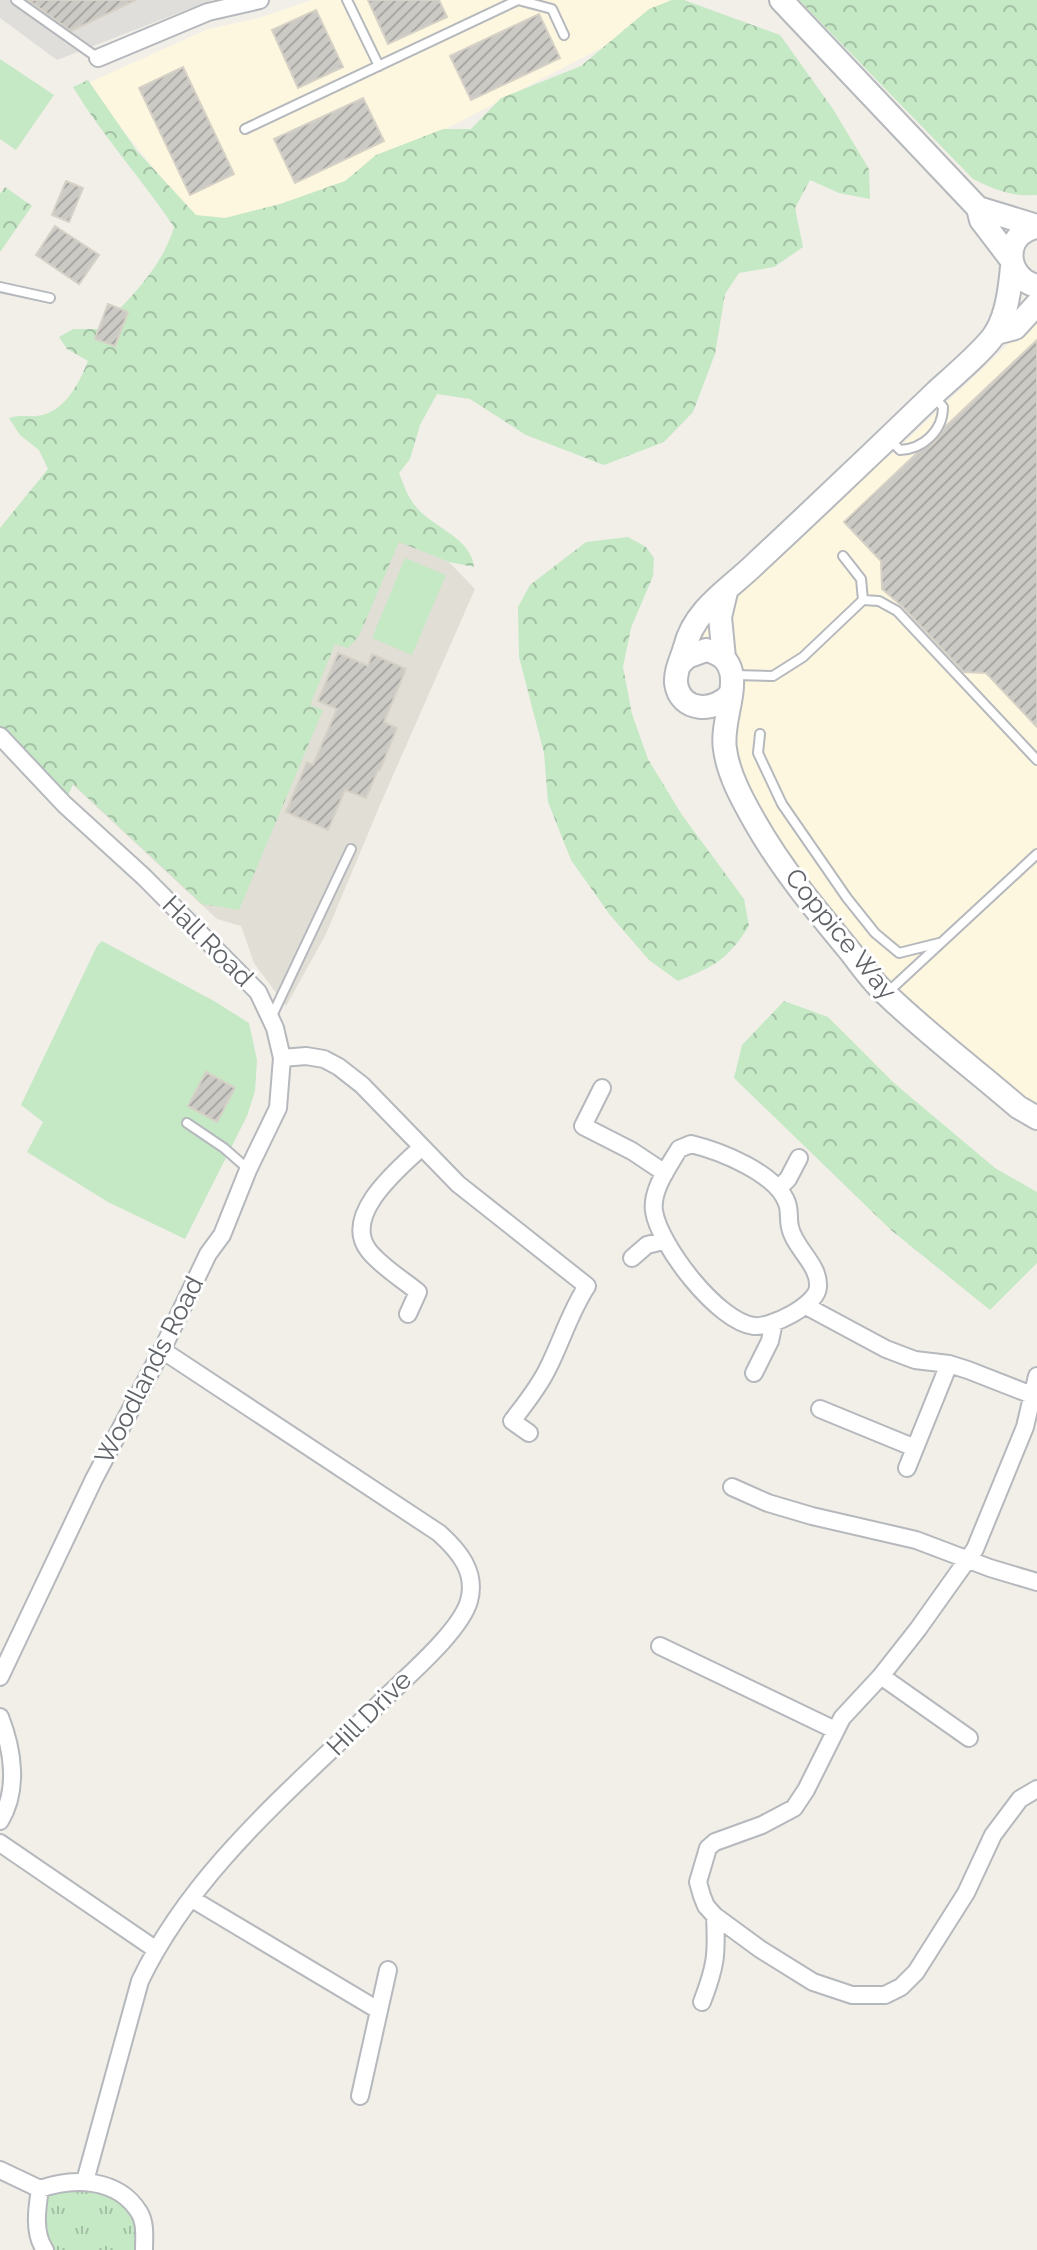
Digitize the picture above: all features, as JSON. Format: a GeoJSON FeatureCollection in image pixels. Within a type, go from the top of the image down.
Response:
{"type":"FeatureCollection","features":[{"type":"Feature","properties":{"kind":"street"},"geometry":{"type":"LineString","coordinates":[[98,58],[208,12],[260,0]]}},
{"type":"Feature","properties":{"kind":"street"},"geometry":{"type":"LineString","coordinates":[[774,1],[978,208],[1037,226]]}},
{"type":"Feature","properties":{"kind":"street"},"geometry":{"type":"LineString","coordinates":[[978,208],[981,220],[1025,282],[1037,286]]}},
{"type":"Feature","properties":{"kind":"street"},"geometry":{"type":"LineString","coordinates":[[680,664],[687,657],[706,650],[729,675],[717,706],[699,708],[691,705],[678,691],[676,682],[680,664],[688,634],[705,608],[726,592],[889,438],[996,333],[1010,288],[1015,239],[1022,232],[1037,226]]}},
{"type":"Feature","properties":{"kind":"street"},"geometry":{"type":"LineString","coordinates":[[996,333],[1015,328],[1037,304]]}},
{"type":"Feature","properties":{"kind":"street","name":"Coppice Way"},"geometry":{"type":"LineString","coordinates":[[726,592],[720,617],[729,675],[724,747],[730,770],[755,822],[811,904],[886,994],[1018,1107],[1037,1118]]}},
{"type":"Feature","properties":{"kind":"street","name":"Coppice Way"},"geometry":{"type":"LineString","coordinates":[[691,705],[724,747]]}},
{"type":"Feature","properties":{"kind":"street","name":"Hall Road"},"geometry":{"type":"LineString","coordinates":[[0,736],[64,804],[144,877],[258,992],[271,1019],[282,1058]]}},
{"type":"Feature","properties":{"kind":"street"},"geometry":{"type":"LineString","coordinates":[[282,1058],[306,1056],[324,1059],[339,1067],[362,1085],[458,1184],[587,1286],[571,1310],[549,1367],[512,1421],[529,1433]]}},
{"type":"Feature","properties":{"kind":"street","name":"Woodlands Road"},"geometry":{"type":"LineString","coordinates":[[0,1677],[94,1479],[208,1254],[222,1235],[248,1170],[278,1108],[282,1058]]}},
{"type":"Feature","properties":{"kind":"street"},"geometry":{"type":"LineString","coordinates":[[602,1088],[583,1126],[632,1151],[665,1173]]}},
{"type":"Feature","properties":{"kind":"street"},"geometry":{"type":"LineString","coordinates":[[691,1144],[713,1149],[779,1188],[788,1205],[790,1230],[817,1275],[815,1298],[774,1322],[755,1327],[721,1308],[699,1287],[663,1241],[653,1208],[665,1173],[679,1149],[691,1144]]}},
{"type":"Feature","properties":{"kind":"street"},"geometry":{"type":"LineString","coordinates":[[408,1314],[418,1292],[381,1263],[367,1249],[361,1236],[363,1219],[373,1198],[422,1147]]}},
{"type":"Feature","properties":{"kind":"street"},"geometry":{"type":"LineString","coordinates":[[779,1188],[788,1179],[799,1158]]}},
{"type":"Feature","properties":{"kind":"street"},"geometry":{"type":"LineString","coordinates":[[632,1258],[647,1245],[663,1241]]}},
{"type":"Feature","properties":{"kind":"street"},"geometry":{"type":"LineString","coordinates":[[806,1306],[886,1349],[915,1360],[949,1364],[1034,1396]]}},
{"type":"Feature","properties":{"kind":"street"},"geometry":{"type":"LineString","coordinates":[[754,1373],[770,1341],[774,1322]]}},
{"type":"Feature","properties":{"kind":"street","name":"Hill Drive"},"geometry":{"type":"LineString","coordinates":[[85,2181],[140,1981],[155,1949],[224,1857],[255,1823],[462,1618],[472,1585],[466,1565],[456,1548],[439,1533],[162,1350]]}},
{"type":"Feature","properties":{"kind":"street"},"geometry":{"type":"LineString","coordinates":[[907,1468],[949,1364]]}},
{"type":"Feature","properties":{"kind":"street"},"geometry":{"type":"LineString","coordinates":[[1037,1376],[1025,1427],[972,1555],[881,1676],[851,1706],[794,1808],[762,1825],[715,1842],[708,1848],[698,1882],[706,1906],[715,1916],[813,1982],[852,1995],[885,1995],[901,1987],[916,1972],[966,1893],[993,1835],[1020,1799],[1037,1789]]}},
{"type":"Feature","properties":{"kind":"street"},"geometry":{"type":"LineString","coordinates":[[820,1409],[915,1448]]}},
{"type":"Feature","properties":{"kind":"street"},"geometry":{"type":"LineString","coordinates":[[732,1487],[782,1507],[972,1555],[1037,1582]]}},
{"type":"Feature","properties":{"kind":"street"},"geometry":{"type":"LineString","coordinates":[[660,1646],[835,1730]]}},
{"type":"Feature","properties":{"kind":"street"},"geometry":{"type":"LineString","coordinates":[[881,1676],[969,1738]]}},
{"type":"Feature","properties":{"kind":"street"},"geometry":{"type":"LineString","coordinates":[[0,1717],[13,1784],[9,1806],[0,1821]]}},
{"type":"Feature","properties":{"kind":"street"},"geometry":{"type":"LineString","coordinates":[[0,1843],[155,1949]]}},
{"type":"Feature","properties":{"kind":"street"},"geometry":{"type":"LineString","coordinates":[[192,1899],[378,2010]]}},
{"type":"Feature","properties":{"kind":"street"},"geometry":{"type":"LineString","coordinates":[[702,2002],[718,1952],[715,1916]]}},
{"type":"Feature","properties":{"kind":"street"},"geometry":{"type":"LineString","coordinates":[[360,2096],[388,1970]]}},
{"type":"Feature","properties":{"kind":"street"},"geometry":{"type":"LineString","coordinates":[[0,2170],[40,2189],[61,2182],[85,2181],[122,2194],[140,2213],[144,2227],[144,2250]]}},
{"type":"Feature","properties":{"kind":"street"},"geometry":{"type":"LineString","coordinates":[[40,2189],[38,2229],[45,2250]]}},
{"type":"Feature","properties":{"kind":"lane"},"geometry":{"type":"LineString","coordinates":[[16,0],[98,58]]}},
{"type":"Feature","properties":{"kind":"lane"},"geometry":{"type":"LineString","coordinates":[[347,0],[379,66]]}},
{"type":"Feature","properties":{"kind":"lane"},"geometry":{"type":"LineString","coordinates":[[245,129],[518,0],[552,9],[564,35]]}},
{"type":"Feature","properties":{"kind":"lane"},"geometry":{"type":"LineString","coordinates":[[0,287],[50,298]]}},
{"type":"Feature","properties":{"kind":"lane"},"geometry":{"type":"LineString","coordinates":[[843,556],[861,579],[863,600]]}},
{"type":"Feature","properties":{"kind":"lane"},"geometry":{"type":"LineString","coordinates":[[729,675],[773,676],[803,657],[863,600],[879,601],[897,611],[1037,760]]}},
{"type":"Feature","properties":{"kind":"lane"},"geometry":{"type":"LineString","coordinates":[[760,734],[758,753],[782,804],[875,933],[899,953],[939,943]]}},
{"type":"Feature","properties":{"kind":"lane"},"geometry":{"type":"LineString","coordinates":[[271,1019],[351,849]]}},
{"type":"Feature","properties":{"kind":"lane"},"geometry":{"type":"LineString","coordinates":[[886,994],[1037,854]]}},
{"type":"Feature","properties":{"kind":"lane"},"geometry":{"type":"LineString","coordinates":[[187,1123],[224,1148],[248,1170]]}},
{"type":"Feature","properties":{"kind":"shaded area"},"geometry":{"type":"Polygon","coordinates":[[[0,0],[212,0],[57,60],[0,18],[0,0]]]}},
{"type":"Feature","properties":{"kind":"shaded area"},"geometry":{"type":"Polygon","coordinates":[[[312,0],[668,0],[672,11],[340,184],[208,235],[86,84],[208,29],[259,18],[312,0]]]}},
{"type":"Feature","properties":{"kind":"shaded area"},"geometry":{"type":"Polygon","coordinates":[[[1037,317],[1037,1118],[886,994],[811,904],[730,770],[711,707],[725,699],[731,664],[694,646],[703,624],[814,509],[891,455],[1037,317]]]}},
{"type":"Feature","properties":{"kind":"shaded area"},"geometry":{"type":"Polygon","coordinates":[[[257,480],[449,562],[475,589],[326,934],[286,1006],[254,963],[241,926],[217,919],[72,784],[257,480]]]}},
{"type":"Feature","properties":{"kind":"green space"},"geometry":{"type":"Polygon","coordinates":[[[672,0],[684,0],[780,35],[833,109],[869,169],[870,199],[839,193],[810,180],[795,208],[803,247],[774,267],[739,273],[725,294],[715,354],[693,412],[664,442],[604,465],[526,435],[470,399],[437,394],[420,425],[410,459],[399,473],[413,503],[429,519],[458,539],[471,556],[474,567],[449,562],[399,542],[359,636],[348,648],[335,644],[310,705],[323,710],[239,910],[202,904],[73,784],[67,798],[0,736],[0,528],[48,469],[39,450],[20,435],[9,418],[42,415],[65,401],[88,361],[67,349],[59,337],[73,329],[99,329],[153,270],[174,227],[73,87],[88,80],[137,151],[196,215],[225,218],[280,204],[345,181],[376,155],[443,129],[471,129],[501,98],[581,66],[649,9],[672,0]]]}},
{"type":"Feature","properties":{"kind":"green space"},"geometry":{"type":"Polygon","coordinates":[[[799,0],[1037,0],[1037,195],[1004,192],[973,179],[799,0]]]}},
{"type":"Feature","properties":{"kind":"green space"},"geometry":{"type":"Polygon","coordinates":[[[0,59],[54,95],[16,150],[0,139],[0,59]]]}},
{"type":"Feature","properties":{"kind":"green space"},"geometry":{"type":"Polygon","coordinates":[[[5,187],[32,206],[0,252],[0,194],[5,187]]]}},
{"type":"Feature","properties":{"kind":"green space"},"geometry":{"type":"Polygon","coordinates":[[[628,537],[646,547],[654,558],[653,576],[631,628],[623,667],[632,714],[648,759],[682,815],[744,899],[749,926],[719,961],[678,981],[649,960],[610,915],[571,860],[548,802],[544,753],[519,657],[518,607],[530,585],[586,542],[628,537]]]}},
{"type":"Feature","properties":{"kind":"green space"},"geometry":{"type":"Polygon","coordinates":[[[405,558],[446,575],[412,655],[372,638],[405,558]]]}},
{"type":"Feature","properties":{"kind":"green space"},"geometry":{"type":"Polygon","coordinates":[[[102,941],[249,1023],[257,1060],[255,1091],[247,1116],[185,1239],[108,1202],[27,1152],[43,1122],[21,1105],[102,941]]]}},
{"type":"Feature","properties":{"kind":"green space"},"geometry":{"type":"Polygon","coordinates":[[[784,1001],[828,1017],[894,1083],[995,1168],[1037,1192],[1037,1263],[990,1310],[891,1230],[734,1078],[742,1045],[784,1001]]]}},
{"type":"Feature","properties":{"kind":"green space"},"geometry":{"type":"Polygon","coordinates":[[[85,2181],[140,2213],[144,2250],[45,2250],[40,2189],[85,2181]]]}},
{"type":"Feature","properties":{"kind":"building"},"geometry":{"type":"Polygon","coordinates":[[[28,0],[136,0],[71,31],[28,0]]]}},
{"type":"Feature","properties":{"kind":"building"},"geometry":{"type":"Polygon","coordinates":[[[368,0],[439,0],[447,17],[388,44],[368,0]]]}},
{"type":"Feature","properties":{"kind":"building"},"geometry":{"type":"Polygon","coordinates":[[[316,10],[343,67],[298,88],[272,30],[316,10]]]}},
{"type":"Feature","properties":{"kind":"building"},"geometry":{"type":"Polygon","coordinates":[[[539,14],[560,58],[471,100],[450,56],[539,14]]]}},
{"type":"Feature","properties":{"kind":"building"},"geometry":{"type":"Polygon","coordinates":[[[183,67],[234,174],[190,195],[139,88],[183,67]]]}},
{"type":"Feature","properties":{"kind":"building"},"geometry":{"type":"Polygon","coordinates":[[[363,98],[384,141],[295,183],[274,139],[363,98]]]}},
{"type":"Feature","properties":{"kind":"building"},"geometry":{"type":"Polygon","coordinates":[[[66,181],[83,188],[69,222],[52,215],[66,181]]]}},
{"type":"Feature","properties":{"kind":"building"},"geometry":{"type":"Polygon","coordinates":[[[55,226],[99,255],[79,284],[36,255],[55,226]]]}},
{"type":"Feature","properties":{"kind":"building"},"geometry":{"type":"Polygon","coordinates":[[[108,304],[128,312],[115,346],[95,339],[108,304]]]}},
{"type":"Feature","properties":{"kind":"building"},"geometry":{"type":"Polygon","coordinates":[[[1037,340],[1037,727],[986,673],[964,672],[882,589],[881,561],[844,522],[917,453],[935,442],[946,426],[1037,340]]]}},
{"type":"Feature","properties":{"kind":"building"},"geometry":{"type":"Polygon","coordinates":[[[338,653],[368,666],[372,654],[406,669],[384,722],[397,728],[380,770],[366,798],[345,790],[328,830],[286,812],[307,762],[313,765],[337,709],[318,701],[338,653]]]}},
{"type":"Feature","properties":{"kind":"building"},"geometry":{"type":"Polygon","coordinates":[[[206,1072],[235,1088],[217,1122],[188,1106],[206,1072]]]}}]}
